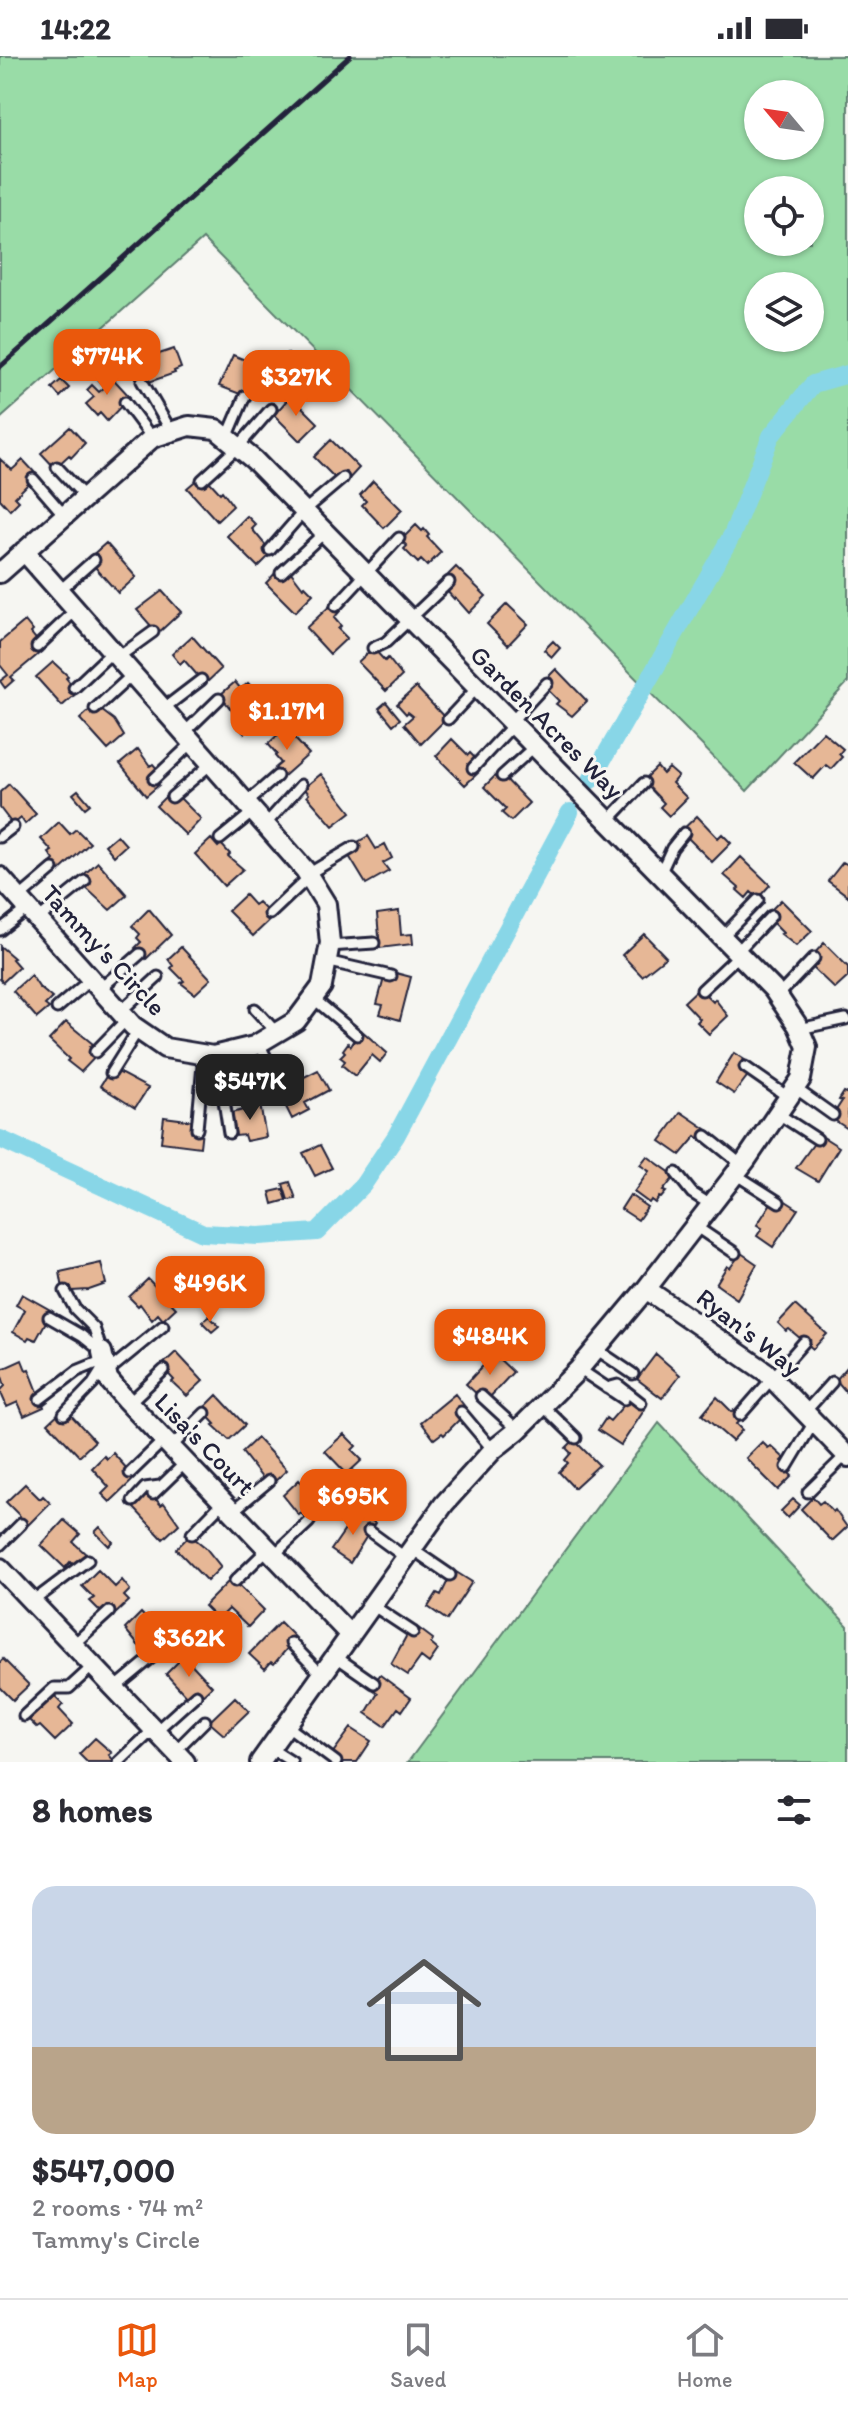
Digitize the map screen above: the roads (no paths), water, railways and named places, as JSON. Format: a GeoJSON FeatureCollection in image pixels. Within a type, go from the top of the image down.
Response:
{"type":"FeatureCollection","features":[{"type":"Feature","properties":{"kind":"street","name":"Garden Acres Way"},"geometry":{"type":"LineString","coordinates":[[0,573],[152,438],[189,426],[216,429],[325,532],[738,953],[778,997],[807,1047],[801,1079],[695,1226],[579,1369],[518,1430],[493,1450],[444,1504],[265,1755]]}},
{"type":"Feature","properties":{"kind":"street","name":"Tammy's Circle"},"geometry":{"type":"LineString","coordinates":[[0,877],[129,1020],[165,1048],[210,1055],[259,1043],[296,1021],[322,986],[328,953],[326,904],[308,876],[24,551]]}},
{"type":"Feature","properties":{"kind":"street","name":"Ryan's Way"},"geometry":{"type":"LineString","coordinates":[[646,1289],[772,1379],[847,1456]]}},
{"type":"Feature","properties":{"kind":"street","name":"Lisa's Court"},"geometry":{"type":"LineString","coordinates":[[104,1362],[108,1379],[129,1403],[350,1635]]}},
{"type":"Feature","properties":{"kind":"street"},"geometry":{"type":"LineString","coordinates":[[2,1575],[32,1602],[180,1757]]}},
{"type":"Feature","properties":{"kind":"lane"},"geometry":{"type":"LineString","coordinates":[[142,381],[171,431]]}},
{"type":"Feature","properties":{"kind":"lane"},"geometry":{"type":"LineString","coordinates":[[232,442],[245,396]]}},
{"type":"Feature","properties":{"kind":"lane"},"geometry":{"type":"LineString","coordinates":[[125,402],[152,438]]}},
{"type":"Feature","properties":{"kind":"lane"},"geometry":{"type":"LineString","coordinates":[[202,480],[232,442],[271,409]]}},
{"type":"Feature","properties":{"kind":"lane"},"geometry":{"type":"LineString","coordinates":[[57,467],[85,497]]}},
{"type":"Feature","properties":{"kind":"lane"},"geometry":{"type":"LineString","coordinates":[[270,550],[304,511],[343,478]]}},
{"type":"Feature","properties":{"kind":"lane"},"geometry":{"type":"LineString","coordinates":[[33,479],[64,515]]}},
{"type":"Feature","properties":{"kind":"lane"},"geometry":{"type":"LineString","coordinates":[[281,573],[325,532]]}},
{"type":"Feature","properties":{"kind":"lane"},"geometry":{"type":"LineString","coordinates":[[336,606],[399,538]]}},
{"type":"Feature","properties":{"kind":"lane"},"geometry":{"type":"LineString","coordinates":[[58,592],[94,560]]}},
{"type":"Feature","properties":{"kind":"lane"},"geometry":{"type":"LineString","coordinates":[[373,648],[386,642],[449,582]]}},
{"type":"Feature","properties":{"kind":"lane"},"geometry":{"type":"LineString","coordinates":[[37,647],[75,611]]}},
{"type":"Feature","properties":{"kind":"lane"},"geometry":{"type":"LineString","coordinates":[[74,688],[114,655],[153,632]]}},
{"type":"Feature","properties":{"kind":"lane"},"geometry":{"type":"LineString","coordinates":[[95,709],[132,675]]}},
{"type":"Feature","properties":{"kind":"lane"},"geometry":{"type":"LineString","coordinates":[[163,709],[201,680]]}},
{"type":"Feature","properties":{"kind":"lane"},"geometry":{"type":"LineString","coordinates":[[473,768],[547,683]]}},
{"type":"Feature","properties":{"kind":"lane"},"geometry":{"type":"LineString","coordinates":[[448,719],[477,688]]}},
{"type":"Feature","properties":{"kind":"lane"},"geometry":{"type":"LineString","coordinates":[[154,779],[219,699]]}},
{"type":"Feature","properties":{"kind":"lane"},"geometry":{"type":"LineString","coordinates":[[502,776],[535,746]]}},
{"type":"Feature","properties":{"kind":"lane"},"geometry":{"type":"LineString","coordinates":[[172,797],[211,764]]}},
{"type":"Feature","properties":{"kind":"lane"},"geometry":{"type":"LineString","coordinates":[[255,813],[277,776]]}},
{"type":"Feature","properties":{"kind":"lane"},"geometry":{"type":"LineString","coordinates":[[608,821],[644,783]]}},
{"type":"Feature","properties":{"kind":"lane"},"geometry":{"type":"LineString","coordinates":[[220,839],[301,785]]}},
{"type":"Feature","properties":{"kind":"lane"},"geometry":{"type":"LineString","coordinates":[[0,837],[13,827]]}},
{"type":"Feature","properties":{"kind":"lane"},"geometry":{"type":"LineString","coordinates":[[660,874],[672,848],[684,833]]}},
{"type":"Feature","properties":{"kind":"lane"},"geometry":{"type":"LineString","coordinates":[[270,914],[308,876],[354,847]]}},
{"type":"Feature","properties":{"kind":"lane"},"geometry":{"type":"LineString","coordinates":[[28,909],[53,869]]}},
{"type":"Feature","properties":{"kind":"lane"},"geometry":{"type":"LineString","coordinates":[[0,930],[28,909],[85,881]]}},
{"type":"Feature","properties":{"kind":"lane"},"geometry":{"type":"LineString","coordinates":[[722,937],[758,900]]}},
{"type":"Feature","properties":{"kind":"lane"},"geometry":{"type":"LineString","coordinates":[[702,990],[771,916]]}},
{"type":"Feature","properties":{"kind":"lane"},"geometry":{"type":"LineString","coordinates":[[328,953],[374,943]]}},
{"type":"Feature","properties":{"kind":"lane"},"geometry":{"type":"LineString","coordinates":[[328,953],[391,976]]}},
{"type":"Feature","properties":{"kind":"lane"},"geometry":{"type":"LineString","coordinates":[[57,1008],[140,954]]}},
{"type":"Feature","properties":{"kind":"lane"},"geometry":{"type":"LineString","coordinates":[[778,997],[814,958]]}},
{"type":"Feature","properties":{"kind":"lane"},"geometry":{"type":"LineString","coordinates":[[95,1052],[129,1020],[158,977]]}},
{"type":"Feature","properties":{"kind":"lane"},"geometry":{"type":"LineString","coordinates":[[313,998],[357,1035]]}},
{"type":"Feature","properties":{"kind":"lane"},"geometry":{"type":"LineString","coordinates":[[255,1009],[277,1033]]}},
{"type":"Feature","properties":{"kind":"lane"},"geometry":{"type":"LineString","coordinates":[[799,1029],[846,1019]]}},
{"type":"Feature","properties":{"kind":"lane"},"geometry":{"type":"LineString","coordinates":[[111,1073],[129,1020]]}},
{"type":"Feature","properties":{"kind":"lane"},"geometry":{"type":"LineString","coordinates":[[259,1043],[280,1087]]}},
{"type":"Feature","properties":{"kind":"lane"},"geometry":{"type":"LineString","coordinates":[[197,1129],[210,1055]]}},
{"type":"Feature","properties":{"kind":"lane"},"geometry":{"type":"LineString","coordinates":[[210,1055],[229,1133]]}},
{"type":"Feature","properties":{"kind":"lane"},"geometry":{"type":"LineString","coordinates":[[745,1067],[833,1115]]}},
{"type":"Feature","properties":{"kind":"lane"},"geometry":{"type":"LineString","coordinates":[[777,1113],[817,1139]]}},
{"type":"Feature","properties":{"kind":"lane"},"geometry":{"type":"LineString","coordinates":[[706,1136],[738,1169],[779,1202]]}},
{"type":"Feature","properties":{"kind":"lane"},"geometry":{"type":"LineString","coordinates":[[676,1173],[692,1193],[711,1205]]}},
{"type":"Feature","properties":{"kind":"lane"},"geometry":{"type":"LineString","coordinates":[[695,1226],[735,1253]]}},
{"type":"Feature","properties":{"kind":"lane"},"geometry":{"type":"LineString","coordinates":[[64,1414],[93,1384],[104,1362],[94,1328],[75,1309],[65,1291]]}},
{"type":"Feature","properties":{"kind":"lane"},"geometry":{"type":"LineString","coordinates":[[49,1317],[82,1336],[104,1362]]}},
{"type":"Feature","properties":{"kind":"lane"},"geometry":{"type":"LineString","coordinates":[[40,1399],[77,1371],[104,1362],[163,1326]]}},
{"type":"Feature","properties":{"kind":"lane"},"geometry":{"type":"LineString","coordinates":[[740,1415],[804,1342]]}},
{"type":"Feature","properties":{"kind":"lane"},"geometry":{"type":"LineString","coordinates":[[596,1349],[633,1374]]}},
{"type":"Feature","properties":{"kind":"lane"},"geometry":{"type":"LineString","coordinates":[[579,1369],[624,1399]]}},
{"type":"Feature","properties":{"kind":"lane"},"geometry":{"type":"LineString","coordinates":[[129,1403],[164,1370]]}},
{"type":"Feature","properties":{"kind":"lane"},"geometry":{"type":"LineString","coordinates":[[787,1467],[809,1417],[832,1382]]}},
{"type":"Feature","properties":{"kind":"lane"},"geometry":{"type":"LineString","coordinates":[[607,1388],[618,1385],[641,1403]]}},
{"type":"Feature","properties":{"kind":"lane"},"geometry":{"type":"LineString","coordinates":[[481,1396],[518,1430]]}},
{"type":"Feature","properties":{"kind":"lane"},"geometry":{"type":"LineString","coordinates":[[542,1405],[576,1438]]}},
{"type":"Feature","properties":{"kind":"lane"},"geometry":{"type":"LineString","coordinates":[[461,1412],[493,1450]]}},
{"type":"Feature","properties":{"kind":"lane"},"geometry":{"type":"LineString","coordinates":[[130,1473],[205,1413]]}},
{"type":"Feature","properties":{"kind":"lane"},"geometry":{"type":"LineString","coordinates":[[808,1492],[847,1456]]}},
{"type":"Feature","properties":{"kind":"lane"},"geometry":{"type":"LineString","coordinates":[[153,1494],[186,1462]]}},
{"type":"Feature","properties":{"kind":"lane"},"geometry":{"type":"LineString","coordinates":[[192,1534],[269,1481]]}},
{"type":"Feature","properties":{"kind":"lane"},"geometry":{"type":"LineString","coordinates":[[133,1501],[145,1488],[162,1486]]}},
{"type":"Feature","properties":{"kind":"lane"},"geometry":{"type":"LineString","coordinates":[[235,1581],[309,1522]]}},
{"type":"Feature","properties":{"kind":"lane"},"geometry":{"type":"LineString","coordinates":[[0,1545],[21,1524]]}},
{"type":"Feature","properties":{"kind":"lane"},"geometry":{"type":"LineString","coordinates":[[369,1531],[450,1575]]}},
{"type":"Feature","properties":{"kind":"lane"},"geometry":{"type":"LineString","coordinates":[[32,1602],[88,1560]]}},
{"type":"Feature","properties":{"kind":"lane"},"geometry":{"type":"LineString","coordinates":[[372,1605],[413,1632]]}},
{"type":"Feature","properties":{"kind":"lane"},"geometry":{"type":"LineString","coordinates":[[73,1645],[109,1612]]}},
{"type":"Feature","properties":{"kind":"lane"},"geometry":{"type":"LineString","coordinates":[[291,1643],[322,1675]]}},
{"type":"Feature","properties":{"kind":"lane"},"geometry":{"type":"LineString","coordinates":[[115,1688],[156,1654]]}},
{"type":"Feature","properties":{"kind":"lane"},"geometry":{"type":"LineString","coordinates":[[335,1656],[374,1683]]}},
{"type":"Feature","properties":{"kind":"lane"},"geometry":{"type":"LineString","coordinates":[[24,1716],[54,1688],[69,1688],[93,1666]]}},
{"type":"Feature","properties":{"kind":"lane"},"geometry":{"type":"LineString","coordinates":[[119,1762],[196,1695]]}},
{"type":"Feature","properties":{"kind":"lane"},"geometry":{"type":"LineString","coordinates":[[180,1757],[205,1721]]}},
{"type":"Feature","properties":{"kind":"lane"},"geometry":{"type":"LineString","coordinates":[[286,1725],[336,1762]]}},
{"type":"Feature","properties":{"kind":"lane"},"geometry":{"type":"LineString","coordinates":[[265,1755],[292,1762]]}},
{"type":"Feature","properties":{"kind":"waterway"},"geometry":{"type":"LineString","coordinates":[[591,780],[732,535],[771,436],[813,384],[848,374]]}},
{"type":"Feature","properties":{"kind":"waterway"},"geometry":{"type":"LineString","coordinates":[[0,1139],[203,1233],[259,1236],[317,1232],[363,1185],[396,1136],[570,812]]}},
{"type":"Feature","properties":{"kind":"railway"},"geometry":{"type":"LineString","coordinates":[[0,367],[350,56]]}}]}
